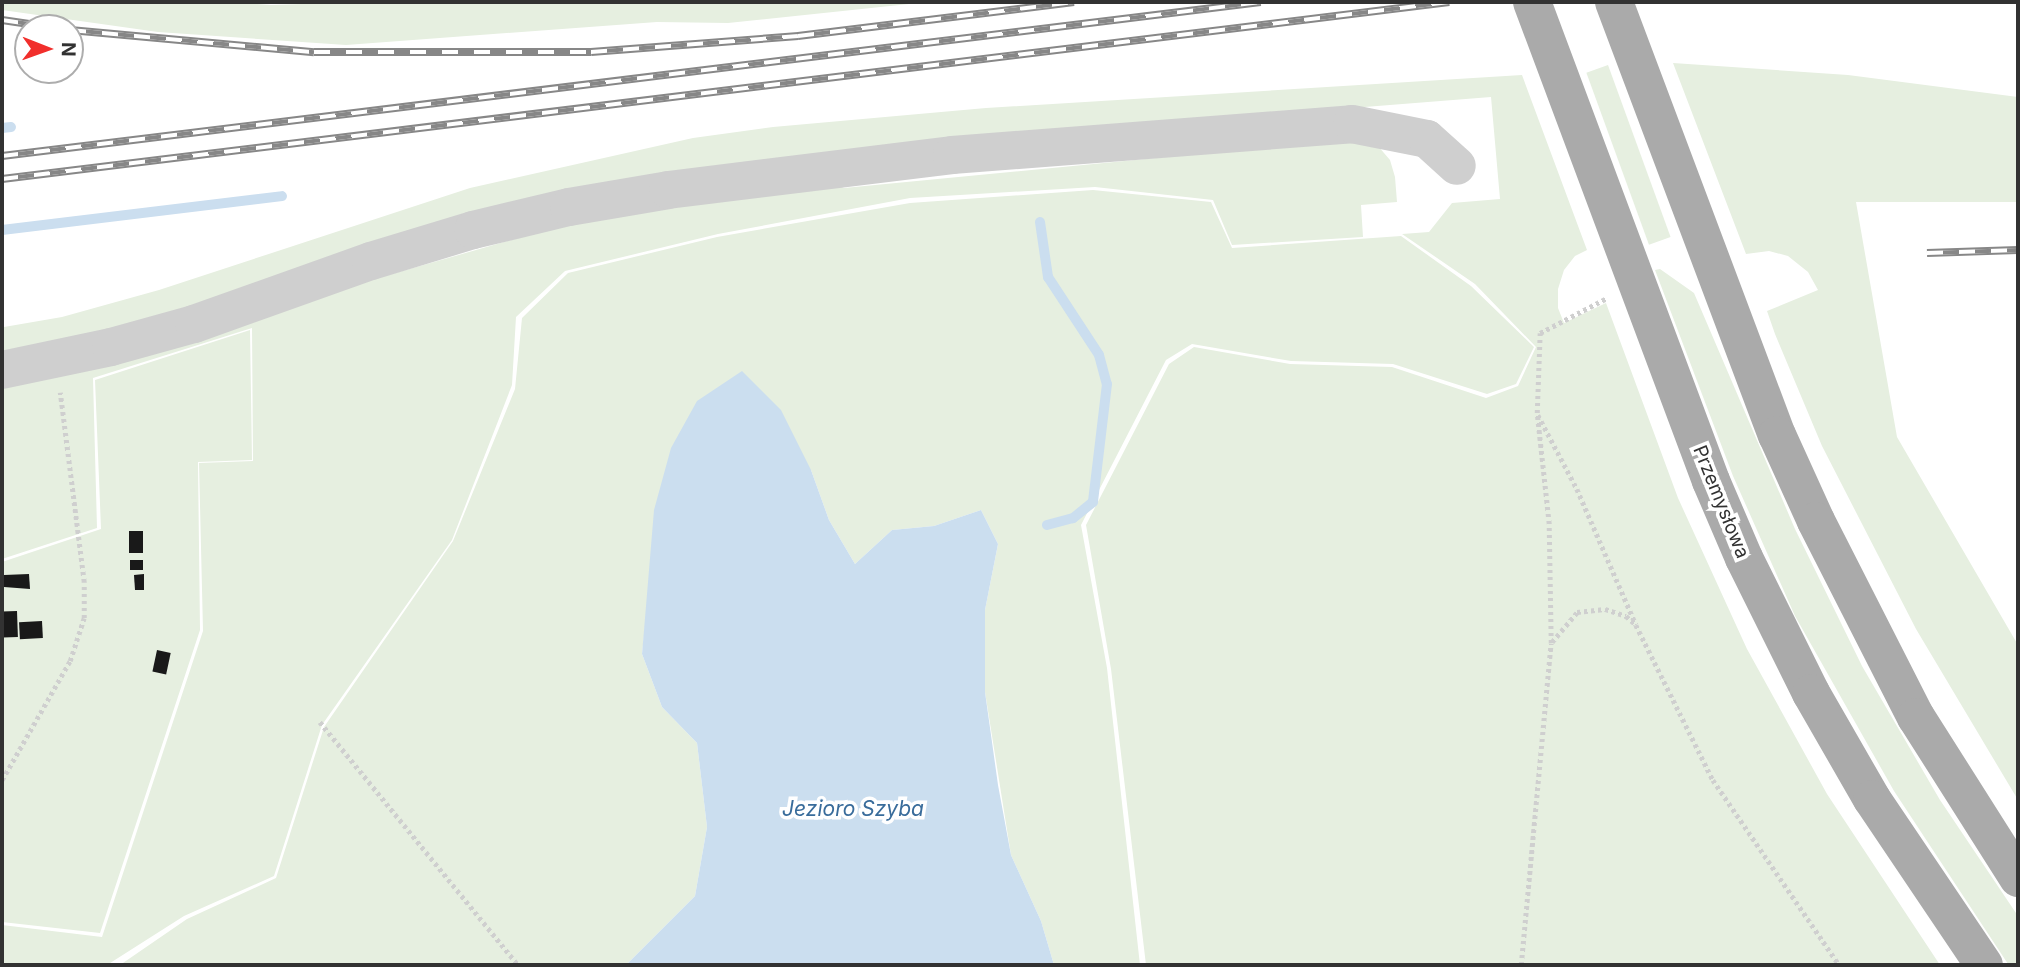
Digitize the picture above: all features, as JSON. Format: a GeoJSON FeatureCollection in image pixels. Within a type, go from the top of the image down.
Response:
{"type":"FeatureCollection","features":[{"type":"Feature","properties":{"kind":"main road","name":"Przemysłowa"},"geometry":{"type":"LineString","coordinates":[[1532,2],[1620,285],[1779,632],[1872,799],[1984,965]]}},
{"type":"Feature","properties":{"kind":"main road"},"geometry":{"type":"LineString","coordinates":[[1614,2],[1777,435],[1848,589],[1916,717],[2018,878]]}},
{"type":"Feature","properties":{"kind":"lane"},"geometry":{"type":"LineString","coordinates":[[2,370],[194,324],[433,241],[569,207],[668,190],[952,155],[1352,124],[1427,139],[1457,166]]}},
{"type":"Feature","properties":{"kind":"path"},"geometry":{"type":"LineString","coordinates":[[1521,965],[1551,643],[1549,524],[1537,413],[1540,333],[1620,285]]}},
{"type":"Feature","properties":{"kind":"path"},"geometry":{"type":"LineString","coordinates":[[2,780],[70,661],[84,618],[84,582],[56,359]]}},
{"type":"Feature","properties":{"kind":"path"},"geometry":{"type":"LineString","coordinates":[[1537,413],[1577,489],[1636,625],[1713,780],[1839,965]]}},
{"type":"Feature","properties":{"kind":"path"},"geometry":{"type":"LineString","coordinates":[[1551,643],[1577,612],[1605,609],[1626,616],[1636,625]]}},
{"type":"Feature","properties":{"kind":"path"},"geometry":{"type":"LineString","coordinates":[[320,722],[518,965]]}},
{"type":"Feature","properties":{"kind":"green space"},"geometry":{"type":"Polygon","coordinates":[[[2,2],[228,2],[271,5],[365,2],[928,2],[728,23],[657,22],[346,45],[158,32],[84,22],[84,14],[30,14],[2,10],[2,2]]]}},
{"type":"Feature","properties":{"kind":"green space"},"geometry":{"type":"Polygon","coordinates":[[[1673,63],[1848,75],[2018,97],[2018,202],[1856,202],[1897,437],[2018,645],[2018,800],[1916,629],[1822,446],[1775,334],[1767,311],[1818,290],[1808,272],[1788,256],[1769,251],[1746,254],[1673,63]]]}},
{"type":"Feature","properties":{"kind":"green space"},"geometry":{"type":"Polygon","coordinates":[[[1608,65],[1671,237],[1649,245],[1586,73],[1608,65]]]}},
{"type":"Feature","properties":{"kind":"green space"},"geometry":{"type":"Polygon","coordinates":[[[1522,75],[1587,250],[1575,256],[1564,270],[1558,289],[1558,308],[1564,323],[1606,303],[1678,498],[1747,649],[1827,794],[1940,965],[1146,965],[1111,669],[1086,525],[1169,364],[1194,347],[1290,364],[1392,367],[1486,398],[1518,386],[1536,347],[1475,284],[1402,234],[1429,232],[1452,203],[1500,199],[1491,97],[950,140],[2,354],[4,327],[62,317],[159,290],[470,188],[693,138],[773,127],[986,108],[1522,75]]]}},
{"type":"Feature","properties":{"kind":"green space"},"geometry":{"type":"Polygon","coordinates":[[[1353,139],[1378,146],[1390,160],[1395,177],[1397,202],[1361,205],[1363,237],[1232,245],[1213,200],[1095,187],[910,198],[718,234],[565,271],[516,317],[512,385],[452,540],[322,725],[274,876],[184,916],[107,965],[2,965],[2,925],[102,937],[203,631],[199,463],[253,461],[252,328],[93,378],[97,528],[2,559],[2,385],[571,223],[835,184],[844,188],[1353,139]]]}},
{"type":"Feature","properties":{"kind":"green space"},"geometry":{"type":"Polygon","coordinates":[[[1093,190],[1211,202],[1232,248],[1401,236],[1471,286],[1534,347],[1516,384],[1487,394],[1393,364],[1291,361],[1192,344],[1166,360],[1081,525],[1107,668],[1140,965],[1054,965],[1041,921],[1011,855],[985,692],[985,610],[998,544],[981,510],[934,526],[892,530],[855,564],[829,520],[811,470],[649,589],[642,654],[662,707],[697,743],[707,827],[695,896],[626,965],[120,965],[187,919],[276,878],[324,727],[453,541],[515,389],[522,318],[568,273],[717,237],[910,203],[1093,190]]]}},
{"type":"Feature","properties":{"kind":"green space"},"geometry":{"type":"Polygon","coordinates":[[[1660,269],[1694,293],[1795,529],[1862,666],[1940,800],[2018,916],[2018,965],[2008,964],[1894,791],[1795,616],[1733,476],[1655,270],[1660,269]]]}},
{"type":"Feature","properties":{"kind":"green space"},"geometry":{"type":"Polygon","coordinates":[[[250,330],[252,460],[198,462],[200,630],[100,933],[2,922],[2,562],[101,529],[95,380],[250,330]]]}},
{"type":"Feature","properties":{"kind":"water","name":"Jezioro Szyba"},"geometry":{"type":"Polygon","coordinates":[[[742,371],[781,410],[811,470],[829,520],[855,564],[892,530],[934,526],[981,510],[998,544],[985,610],[985,692],[998,785],[1011,855],[1041,921],[1054,965],[626,965],[695,896],[707,827],[697,743],[662,707],[642,654],[654,510],[671,448],[697,401],[742,371]]]}},
{"type":"Feature","properties":{"kind":"building"},"geometry":{"type":"Polygon","coordinates":[[[129,531],[143,531],[143,553],[129,553],[129,531]]]}},
{"type":"Feature","properties":{"kind":"building"},"geometry":{"type":"Polygon","coordinates":[[[130,560],[143,560],[143,570],[130,570],[130,560]]]}},
{"type":"Feature","properties":{"kind":"building"},"geometry":{"type":"Polygon","coordinates":[[[29,574],[30,589],[4,587],[4,575],[29,574]]]}},
{"type":"Feature","properties":{"kind":"building"},"geometry":{"type":"Polygon","coordinates":[[[144,574],[144,590],[135,590],[134,575],[144,574]]]}},
{"type":"Feature","properties":{"kind":"building"},"geometry":{"type":"Polygon","coordinates":[[[17,611],[18,637],[3,638],[2,612],[17,611]]]}},
{"type":"Feature","properties":{"kind":"building"},"geometry":{"type":"Polygon","coordinates":[[[42,621],[43,638],[20,639],[19,622],[42,621]]]}},
{"type":"Feature","properties":{"kind":"building"},"geometry":{"type":"Polygon","coordinates":[[[157,650],[171,653],[166,674],[152,672],[157,650]]]}},
{"type":"Feature","properties":{"kind":"waterway"},"geometry":{"type":"LineString","coordinates":[[2,128],[11,127]]}},
{"type":"Feature","properties":{"kind":"waterway"},"geometry":{"type":"LineString","coordinates":[[2,230],[282,196]]}},
{"type":"Feature","properties":{"kind":"waterway"},"geometry":{"type":"LineString","coordinates":[[1040,222],[1048,277],[1099,355],[1107,384],[1093,502],[1073,518],[1047,525]]}},
{"type":"Feature","properties":{"kind":"railway"},"geometry":{"type":"LineString","coordinates":[[84,31],[314,52],[591,52],[798,36],[1074,2]]}},
{"type":"Feature","properties":{"kind":"railway"},"geometry":{"type":"LineString","coordinates":[[2,156],[1261,2]]}},
{"type":"Feature","properties":{"kind":"railway"},"geometry":{"type":"LineString","coordinates":[[2,179],[1449,2]]}},
{"type":"Feature","properties":{"kind":"railway"},"geometry":{"type":"LineString","coordinates":[[2,20],[14,22]]}},
{"type":"Feature","properties":{"kind":"railway"},"geometry":{"type":"LineString","coordinates":[[1927,253],[2018,250]]}}]}
